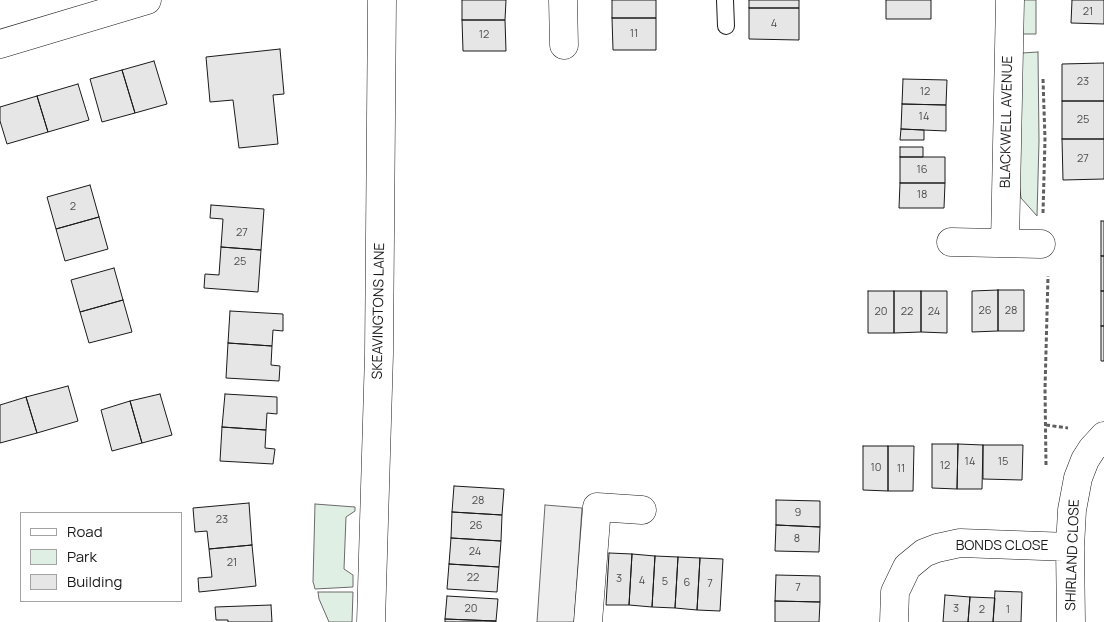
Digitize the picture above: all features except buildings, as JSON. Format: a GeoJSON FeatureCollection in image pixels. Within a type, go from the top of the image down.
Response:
{"type":"FeatureCollection","features":[{"type":"Feature","properties":{"kind":"street"},"geometry":{"type":"LineString","coordinates":[[0,44],[147,0]]}},
{"type":"Feature","properties":{"kind":"street","name":"SKEAVINGTONS LANE"},"geometry":{"type":"LineString","coordinates":[[371,622],[379,354],[383,65],[382,0]]}},
{"type":"Feature","properties":{"kind":"street"},"geometry":{"type":"LineString","coordinates":[[563,0],[564,45]]}},
{"type":"Feature","properties":{"kind":"street","name":"BLACKWELL AVENUE"},"geometry":{"type":"LineString","coordinates":[[1005,243],[1010,0]]}},
{"type":"Feature","properties":{"kind":"street"},"geometry":{"type":"LineString","coordinates":[[951,242],[1045,244]]}},
{"type":"Feature","properties":{"kind":"street","name":"SHIRLAND CLOSE"},"geometry":{"type":"LineString","coordinates":[[1071,622],[1070,547],[1072,510],[1078,478],[1085,460],[1104,436]]}},
{"type":"Feature","properties":{"kind":"street"},"geometry":{"type":"LineString","coordinates":[[588,622],[597,507],[642,510]]}},
{"type":"Feature","properties":{"kind":"street","name":"BONDS CLOSE"},"geometry":{"type":"LineString","coordinates":[[894,622],[895,592],[907,567],[924,554],[936,548],[960,543],[1070,547]]}},
{"type":"Feature","properties":{"kind":"lane"},"geometry":{"type":"LineString","coordinates":[[726,0],[726,26]]}},
{"type":"Feature","properties":{"kind":"path"},"geometry":{"type":"LineString","coordinates":[[1043,73],[1045,139],[1043,213],[1049,218],[1045,244],[1046,470]]}},
{"type":"Feature","properties":{"kind":"green space"},"geometry":{"type":"Polygon","coordinates":[[[1023,0],[1036,0],[1036,34],[1023,34],[1023,0]]]}},
{"type":"Feature","properties":{"kind":"green space"},"geometry":{"type":"Polygon","coordinates":[[[1038,52],[1039,141],[1037,216],[1021,198],[1019,183],[1022,53],[1038,52]]]}},
{"type":"Feature","properties":{"kind":"green space"},"geometry":{"type":"Polygon","coordinates":[[[315,504],[355,507],[355,511],[346,517],[344,569],[353,575],[353,587],[315,589],[313,582],[315,504]]]}},
{"type":"Feature","properties":{"kind":"green space"},"geometry":{"type":"Polygon","coordinates":[[[318,592],[353,592],[352,622],[329,622],[318,592]]]}},
{"type":"Feature","properties":{"kind":"shaded area"},"geometry":{"type":"Polygon","coordinates":[[[545,505],[582,508],[574,622],[537,622],[545,505]]]}}]}
